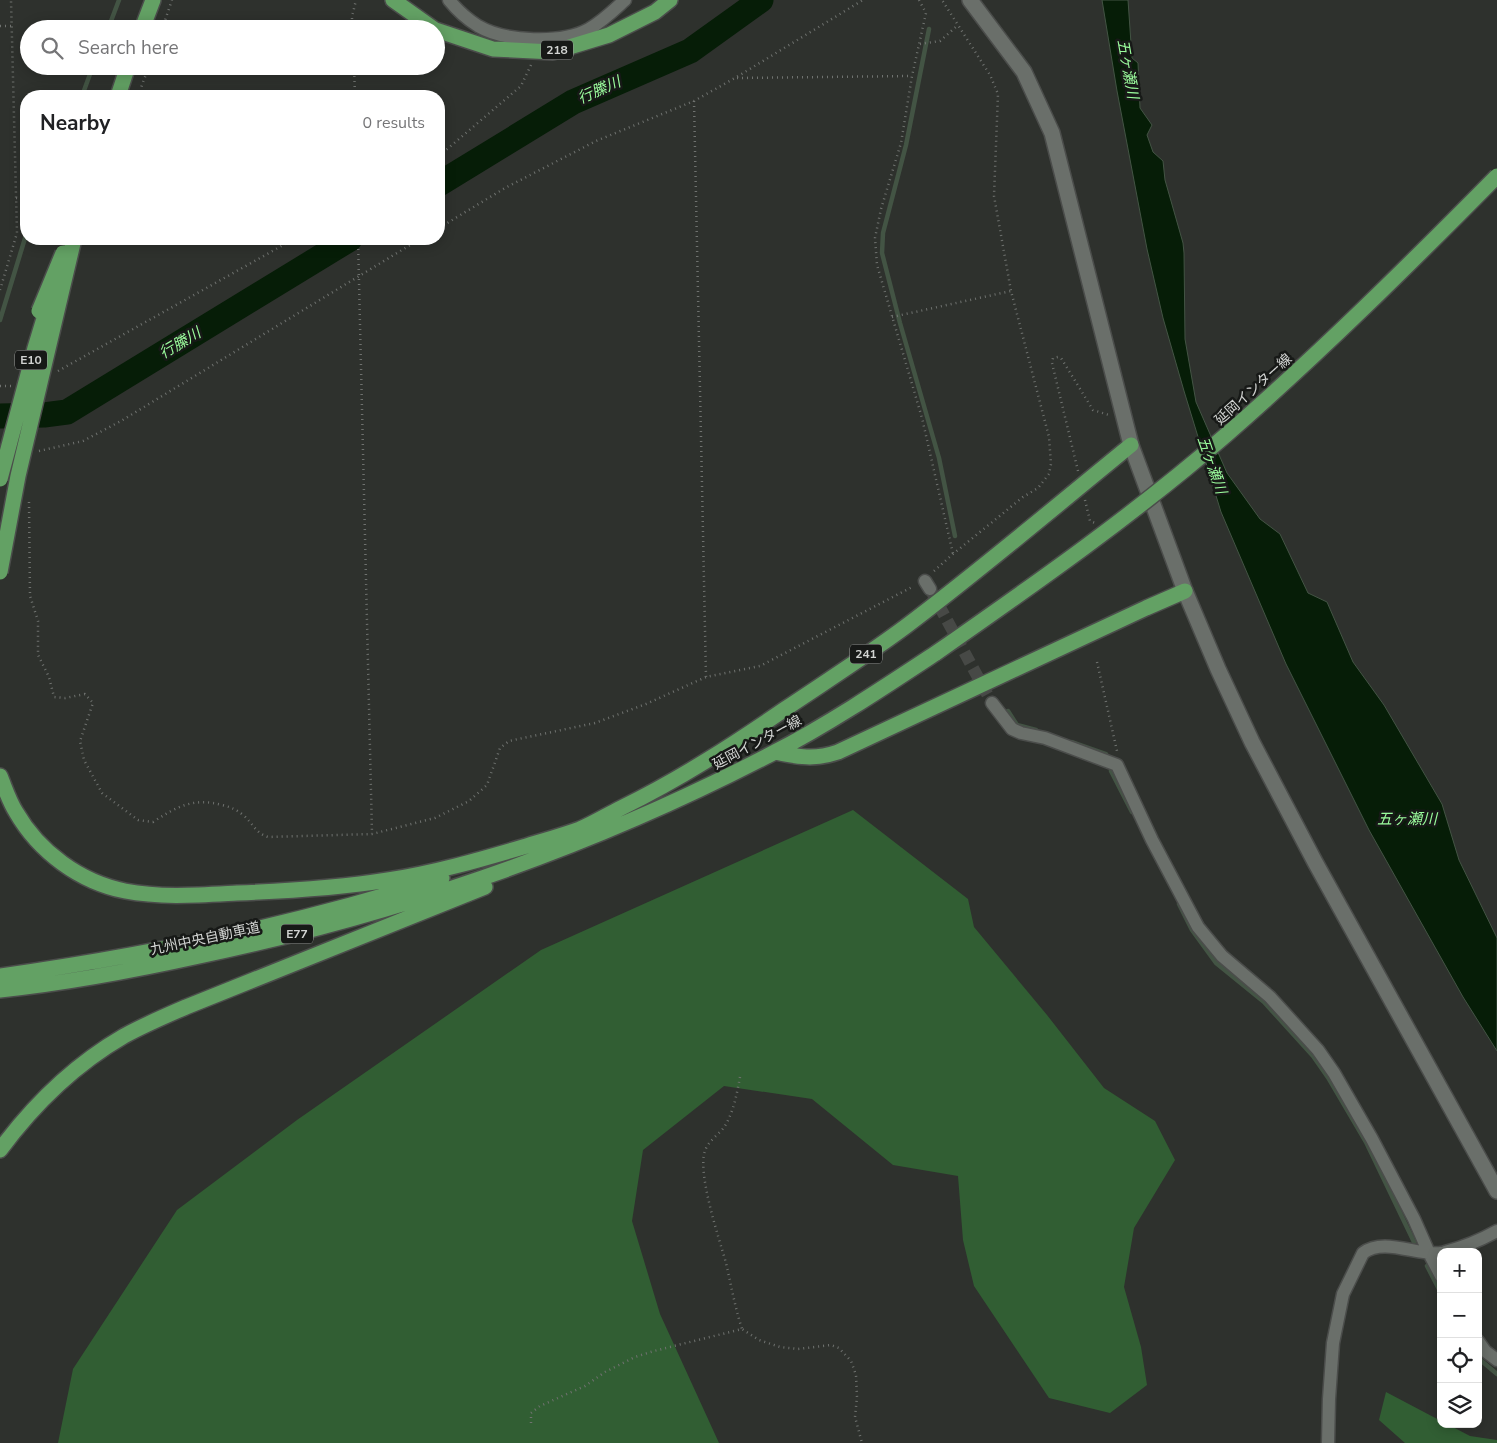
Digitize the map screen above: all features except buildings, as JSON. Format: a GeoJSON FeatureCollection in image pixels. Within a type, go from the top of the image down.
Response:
{"type":"FeatureCollection","features":[{"type":"Feature","properties":{"kind":"highway"},"geometry":{"type":"LineString","coordinates":[[145,20],[153,0]]}},
{"type":"Feature","properties":{"kind":"highway","name":"218"},"geometry":{"type":"LineString","coordinates":[[394,0],[421,20]]}},
{"type":"Feature","properties":{"kind":"highway","name":"218"},"geometry":{"type":"LineString","coordinates":[[445,33],[493,49],[553,52],[609,35],[655,12],[670,0]]}},
{"type":"Feature","properties":{"kind":"highway"},"geometry":{"type":"LineString","coordinates":[[120,90],[125,75]]}},
{"type":"Feature","properties":{"kind":"highway","name":"延岡インター線"},"geometry":{"type":"LineString","coordinates":[[581,834],[654,811],[717,782],[775,752],[829,722],[1029,588],[1129,514],[1226,435],[1319,351],[1497,176]]}},
{"type":"Feature","properties":{"kind":"highway"},"geometry":{"type":"LineString","coordinates":[[0,442],[42,300],[68,245]]}},
{"type":"Feature","properties":{"kind":"highway","name":"E10"},"geometry":{"type":"LineString","coordinates":[[0,479],[35,348],[68,245]]}},
{"type":"Feature","properties":{"kind":"highway"},"geometry":{"type":"LineString","coordinates":[[0,572],[18,476],[69,245]]}},
{"type":"Feature","properties":{"kind":"highway","name":"241"},"geometry":{"type":"LineString","coordinates":[[581,834],[714,757],[905,627],[1131,445]]}},
{"type":"Feature","properties":{"kind":"highway"},"geometry":{"type":"LineString","coordinates":[[775,752],[813,758],[838,752],[1185,591]]}},
{"type":"Feature","properties":{"kind":"highway","name":"延岡インター線"},"geometry":{"type":"LineString","coordinates":[[581,834],[771,745],[866,694],[936,652]]}},
{"type":"Feature","properties":{"kind":"highway"},"geometry":{"type":"LineString","coordinates":[[0,776],[15,811],[26,827],[53,857],[70,869],[106,886],[152,894],[218,894],[302,890],[387,880],[427,873],[581,834]]}},
{"type":"Feature","properties":{"kind":"highway"},"geometry":{"type":"LineString","coordinates":[[0,1150],[33,1109],[55,1087],[92,1057],[125,1036],[153,1021],[186,1007],[491,884],[581,834]]}},
{"type":"Feature","properties":{"kind":"highway","name":"九州中央自動車道"},"geometry":{"type":"LineString","coordinates":[[0,976],[154,951],[267,927],[375,899],[581,834]]}},
{"type":"Feature","properties":{"kind":"highway","name":"九州中央自動車道"},"geometry":{"type":"LineString","coordinates":[[0,990],[57,983],[143,968],[326,927],[431,896],[581,834]]}},
{"type":"Feature","properties":{"kind":"highway"},"geometry":{"type":"LineString","coordinates":[[0,966],[76,961],[154,951]]}},
{"type":"Feature","properties":{"kind":"street","name":"218"},"geometry":{"type":"LineString","coordinates":[[449,0],[478,26],[492,32],[541,39],[576,35],[589,29],[625,0]]}},
{"type":"Feature","properties":{"kind":"street"},"geometry":{"type":"LineString","coordinates":[[970,0],[1024,72],[1052,132],[1131,445],[1185,591],[1218,670],[1257,751],[1320,871],[1497,1191]]}},
{"type":"Feature","properties":{"kind":"street"},"geometry":{"type":"LineString","coordinates":[[992,703],[1012,728],[1045,738],[1117,765],[1152,840],[1198,927],[1222,956],[1270,997],[1318,1050],[1334,1073],[1372,1139],[1414,1219],[1435,1253]]}},
{"type":"Feature","properties":{"kind":"street"},"geometry":{"type":"LineString","coordinates":[[1460,1248],[1497,1231]]}},
{"type":"Feature","properties":{"kind":"street"},"geometry":{"type":"LineString","coordinates":[[1328,1443],[1333,1343],[1343,1294],[1363,1253],[1369,1249],[1387,1247],[1435,1253]]}},
{"type":"Feature","properties":{"kind":"street"},"geometry":{"type":"LineString","coordinates":[[1482,1347],[1497,1360]]}},
{"type":"Feature","properties":{"kind":"path"},"geometry":{"type":"LineString","coordinates":[[0,290],[17,233],[11,0]]}},
{"type":"Feature","properties":{"kind":"path"},"geometry":{"type":"LineString","coordinates":[[165,20],[172,0]]}},
{"type":"Feature","properties":{"kind":"path"},"geometry":{"type":"LineString","coordinates":[[352,20],[356,0]]}},
{"type":"Feature","properties":{"kind":"path"},"geometry":{"type":"LineString","coordinates":[[445,224],[505,188],[596,141],[694,101],[864,0]]}},
{"type":"Feature","properties":{"kind":"path"},"geometry":{"type":"LineString","coordinates":[[919,0],[926,14],[912,76],[901,143],[881,210],[875,238],[877,265],[922,418],[953,554]]}},
{"type":"Feature","properties":{"kind":"path"},"geometry":{"type":"LineString","coordinates":[[29,493],[30,596],[38,621],[38,655],[49,677],[54,697],[65,698],[85,694],[94,703],[80,740],[84,760],[102,794],[138,820],[153,822],[173,809],[192,802],[210,802],[236,809],[247,818],[260,834],[268,837],[372,834],[435,818],[469,802],[487,785],[500,748],[509,741],[595,723],[646,704],[706,677],[760,666],[927,585],[953,554],[1023,497],[1038,488],[1049,474],[1051,464],[1048,437],[1011,291],[994,196],[998,94],[990,75],[942,0]]}},
{"type":"Feature","properties":{"kind":"path"},"geometry":{"type":"LineString","coordinates":[[920,44],[940,41],[958,25]]}},
{"type":"Feature","properties":{"kind":"path"},"geometry":{"type":"LineString","coordinates":[[0,26],[12,26]]}},
{"type":"Feature","properties":{"kind":"path"},"geometry":{"type":"LineString","coordinates":[[445,151],[521,86],[530,68],[533,52]]}},
{"type":"Feature","properties":{"kind":"path"},"geometry":{"type":"LineString","coordinates":[[140,90],[146,75]]}},
{"type":"Feature","properties":{"kind":"path"},"geometry":{"type":"LineString","coordinates":[[354,75],[355,90]]}},
{"type":"Feature","properties":{"kind":"path"},"geometry":{"type":"LineString","coordinates":[[735,78],[912,76]]}},
{"type":"Feature","properties":{"kind":"path"},"geometry":{"type":"LineString","coordinates":[[694,101],[706,677]]}},
{"type":"Feature","properties":{"kind":"path"},"geometry":{"type":"LineString","coordinates":[[16,198],[20,198]]}},
{"type":"Feature","properties":{"kind":"path"},"geometry":{"type":"LineString","coordinates":[[56,372],[283,245]]}},
{"type":"Feature","properties":{"kind":"path"},"geometry":{"type":"LineString","coordinates":[[358,245],[372,834]]}},
{"type":"Feature","properties":{"kind":"path"},"geometry":{"type":"LineString","coordinates":[[34,452],[82,441],[121,420],[410,245]]}},
{"type":"Feature","properties":{"kind":"path"},"geometry":{"type":"LineString","coordinates":[[892,316],[1011,291]]}},
{"type":"Feature","properties":{"kind":"path"},"geometry":{"type":"LineString","coordinates":[[1079,475],[1052,363],[1054,358],[1061,358],[1092,410],[1125,420]]}},
{"type":"Feature","properties":{"kind":"path"},"geometry":{"type":"LineString","coordinates":[[0,386],[15,386]]}},
{"type":"Feature","properties":{"kind":"path"},"geometry":{"type":"LineString","coordinates":[[1083,494],[1090,522],[1095,523],[1101,518]]}},
{"type":"Feature","properties":{"kind":"path"},"geometry":{"type":"LineString","coordinates":[[1097,662],[1117,753],[1117,765]]}},
{"type":"Feature","properties":{"kind":"path"},"geometry":{"type":"LineString","coordinates":[[740,1077],[737,1094],[725,1125],[705,1150],[703,1162],[710,1205],[737,1314],[742,1329],[759,1340],[780,1347],[798,1349],[831,1345],[839,1348],[852,1361],[856,1375],[858,1397],[855,1417],[862,1443]]}},
{"type":"Feature","properties":{"kind":"path"},"geometry":{"type":"LineString","coordinates":[[530,1423],[531,1413],[540,1406],[584,1386],[605,1372],[635,1357],[742,1329]]}},
{"type":"Feature","properties":{"kind":"green space"},"geometry":{"type":"Polygon","coordinates":[[[853,810],[968,899],[974,927],[1047,1015],[1104,1088],[1155,1121],[1175,1160],[1134,1228],[1124,1287],[1141,1347],[1147,1385],[1110,1413],[1049,1398],[974,1286],[963,1240],[958,1176],[893,1165],[812,1099],[724,1086],[643,1150],[632,1221],[660,1314],[719,1443],[58,1443],[73,1369],[177,1210],[297,1120],[541,950],[853,810]]]}},
{"type":"Feature","properties":{"kind":"green space"},"geometry":{"type":"Polygon","coordinates":[[[1386,1392],[1437,1419],[1437,1428],[1455,1428],[1470,1436],[1497,1440],[1497,1443],[1405,1443],[1379,1420],[1386,1392]]]}},
{"type":"Feature","properties":{"kind":"water","name":"五ヶ瀬川"},"geometry":{"type":"Polygon","coordinates":[[[1102,0],[1128,0],[1132,58],[1138,63],[1140,108],[1152,125],[1147,135],[1153,152],[1163,161],[1165,180],[1183,243],[1185,339],[1196,402],[1227,473],[1260,519],[1280,534],[1308,593],[1327,602],[1353,662],[1384,705],[1442,804],[1459,860],[1497,938],[1497,1051],[1463,997],[1369,830],[1286,664],[1221,512],[1163,318],[1147,249],[1102,0]]]}},
{"type":"Feature","properties":{"kind":"waterway"},"geometry":{"type":"LineString","coordinates":[[111,20],[119,0]]}},
{"type":"Feature","properties":{"kind":"waterway","name":"行縢川"},"geometry":{"type":"LineString","coordinates":[[445,180],[573,102],[690,51],[761,0]]}},
{"type":"Feature","properties":{"kind":"waterway"},"geometry":{"type":"LineString","coordinates":[[929,29],[906,145],[883,233],[882,253],[939,458],[955,536]]}},
{"type":"Feature","properties":{"kind":"waterway"},"geometry":{"type":"LineString","coordinates":[[84,90],[90,75]]}},
{"type":"Feature","properties":{"kind":"waterway"},"geometry":{"type":"LineString","coordinates":[[0,320],[23,245]]}},
{"type":"Feature","properties":{"kind":"waterway","name":"行縢川"},"geometry":{"type":"LineString","coordinates":[[0,416],[44,415],[67,412],[340,245]]}},
{"type":"Feature","properties":{"kind":"waterway"},"geometry":{"type":"LineString","coordinates":[[1008,711],[1017,725],[1036,730]]}},
{"type":"Feature","properties":{"kind":"waterway"},"geometry":{"type":"LineString","coordinates":[[1072,742],[1106,754]]}},
{"type":"Feature","properties":{"kind":"waterway"},"geometry":{"type":"LineString","coordinates":[[1111,771],[1132,812]]}},
{"type":"Feature","properties":{"kind":"waterway"},"geometry":{"type":"LineString","coordinates":[[1179,904],[1192,930],[1216,963],[1264,1002],[1313,1056],[1329,1079],[1366,1142],[1414,1242]]}},
{"type":"Feature","properties":{"kind":"waterway"},"geometry":{"type":"LineString","coordinates":[[1427,1266],[1437,1285]]}},
{"type":"Feature","properties":{"kind":"waterway"},"geometry":{"type":"LineString","coordinates":[[1482,1361],[1497,1374]]}},
{"type":"Feature","properties":{"kind":"tunnel"},"geometry":{"type":"LineString","coordinates":[[930,589],[992,703]]}}]}
